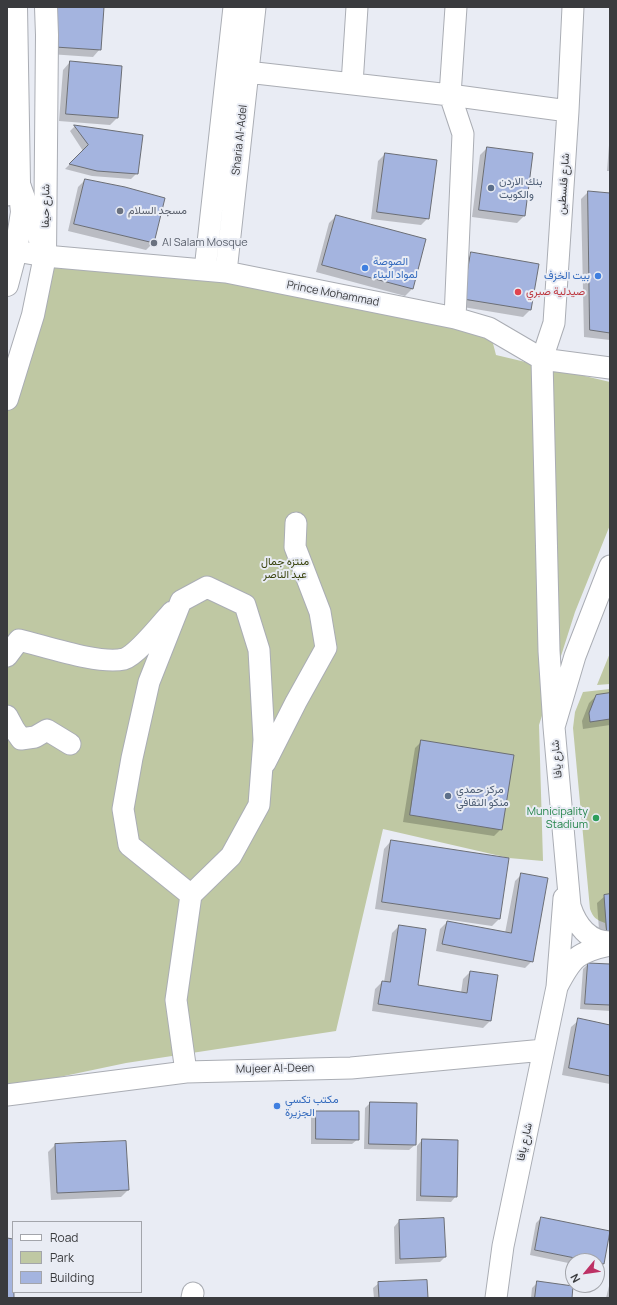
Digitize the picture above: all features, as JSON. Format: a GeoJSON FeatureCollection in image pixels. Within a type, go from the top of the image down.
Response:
{"type":"FeatureCollection","features":[{"type":"Feature","properties":{"kind":"main road"},"geometry":{"type":"LineString","coordinates":[[7,285],[16,251],[22,212],[13,189],[16,7]]}},
{"type":"Feature","properties":{"kind":"main road","name":"شارع حيفا"},"geometry":{"type":"LineString","coordinates":[[7,399],[33,315],[45,256],[46,7]]}},
{"type":"Feature","properties":{"kind":"street","name":"Sharia Al-Adel"},"geometry":{"type":"LineString","coordinates":[[205,270],[234,7]]}},
{"type":"Feature","properties":{"kind":"street","name":"Sharia Al-Adel"},"geometry":{"type":"LineString","coordinates":[[226,272],[247,72],[256,7]]}},
{"type":"Feature","properties":{"kind":"street"},"geometry":{"type":"LineString","coordinates":[[352,84],[357,7]]}},
{"type":"Feature","properties":{"kind":"street"},"geometry":{"type":"LineString","coordinates":[[455,318],[463,134],[450,95],[456,7]]}},
{"type":"Feature","properties":{"kind":"street","name":"شارع فلسطين"},"geometry":{"type":"LineString","coordinates":[[554,727],[549,651],[542,359],[554,323],[568,111],[573,7]]}},
{"type":"Feature","properties":{"kind":"street"},"geometry":{"type":"LineString","coordinates":[[247,72],[450,95],[568,111]]}},
{"type":"Feature","properties":{"kind":"street"},"geometry":{"type":"LineString","coordinates":[[13,189],[45,256]]}},
{"type":"Feature","properties":{"kind":"street","name":"Prince Mohammad"},"geometry":{"type":"LineString","coordinates":[[16,251],[45,256],[226,272],[455,318],[489,328],[542,359],[610,368]]}},
{"type":"Feature","properties":{"kind":"street"},"geometry":{"type":"LineString","coordinates":[[261,771],[296,702],[326,648],[320,612],[295,547],[296,522]]}},
{"type":"Feature","properties":{"kind":"street","name":"شارع يافا"},"geometry":{"type":"LineString","coordinates":[[609,943],[593,938],[582,930],[574,919],[570,906],[554,727],[575,656],[610,566]]}},
{"type":"Feature","properties":{"kind":"street"},"geometry":{"type":"LineString","coordinates":[[7,656],[19,640],[99,660],[125,659],[143,645],[181,601],[207,587],[245,605],[259,650],[264,740],[259,805],[231,856],[191,895],[176,1000],[186,1072]]}},
{"type":"Feature","properties":{"kind":"street"},"geometry":{"type":"LineString","coordinates":[[181,601],[149,682],[132,758],[123,809],[129,845],[191,895]]}},
{"type":"Feature","properties":{"kind":"street"},"geometry":{"type":"LineString","coordinates":[[7,716],[14,730],[21,739],[35,737],[47,730],[70,744]]}},
{"type":"Feature","properties":{"kind":"street"},"geometry":{"type":"LineString","coordinates":[[556,987],[567,866]]}},
{"type":"Feature","properties":{"kind":"street"},"geometry":{"type":"LineString","coordinates":[[556,987],[568,965],[585,952],[609,943]]}},
{"type":"Feature","properties":{"kind":"street","name":"شارع يافا"},"geometry":{"type":"LineString","coordinates":[[496,1298],[503,1246],[556,987]]}},
{"type":"Feature","properties":{"kind":"street","name":"Mujeer Al-Deen"},"geometry":{"type":"LineString","coordinates":[[7,1095],[186,1072],[351,1068],[544,1050]]}},
{"type":"Feature","properties":{"kind":"green space","name":"منتزه جمال عبد الناصر"},"geometry":{"type":"Polygon","coordinates":[[[45,256],[300,287],[489,328],[496,355],[610,382],[610,525],[575,612],[539,725],[543,861],[509,858],[383,829],[336,1031],[126,1063],[7,1088],[7,395],[45,256]]]}},
{"type":"Feature","properties":{"kind":"green space"},"geometry":{"type":"Polygon","coordinates":[[[610,653],[610,684],[597,685],[610,653]]]}},
{"type":"Feature","properties":{"kind":"green space","name":"Municipality Stadium"},"geometry":{"type":"Polygon","coordinates":[[[610,689],[610,936],[607,937],[605,923],[595,918],[590,909],[573,728],[575,712],[583,692],[610,689]]]}},
{"type":"Feature","properties":{"kind":"building"},"geometry":{"type":"Polygon","coordinates":[[[58,7],[104,7],[101,50],[55,47],[58,7]]]}},
{"type":"Feature","properties":{"kind":"building"},"geometry":{"type":"Polygon","coordinates":[[[70,61],[122,66],[118,118],[66,114],[70,61]]]}},
{"type":"Feature","properties":{"kind":"building"},"geometry":{"type":"Polygon","coordinates":[[[74,125],[143,135],[138,174],[97,171],[69,164],[88,145],[74,125]]]}},
{"type":"Feature","properties":{"kind":"building"},"geometry":{"type":"Polygon","coordinates":[[[487,147],[533,153],[525,216],[479,210],[487,147]]]}},
{"type":"Feature","properties":{"kind":"building"},"geometry":{"type":"Polygon","coordinates":[[[385,153],[437,160],[429,219],[377,212],[385,153]]]}},
{"type":"Feature","properties":{"kind":"building","name":"مسجد السلام"},"geometry":{"type":"Polygon","coordinates":[[[85,179],[125,187],[165,198],[154,243],[74,224],[85,179]]]}},
{"type":"Feature","properties":{"kind":"building"},"geometry":{"type":"Polygon","coordinates":[[[588,191],[610,193],[610,333],[590,330],[588,191]]]}},
{"type":"Feature","properties":{"kind":"building"},"geometry":{"type":"Polygon","coordinates":[[[336,215],[426,239],[413,289],[322,265],[336,215]]]}},
{"type":"Feature","properties":{"kind":"building"},"geometry":{"type":"Polygon","coordinates":[[[471,252],[539,264],[531,310],[463,299],[471,252]]]}},
{"type":"Feature","properties":{"kind":"building"},"geometry":{"type":"Polygon","coordinates":[[[610,693],[610,719],[590,722],[589,713],[596,695],[610,693]]]}},
{"type":"Feature","properties":{"kind":"building"},"geometry":{"type":"Polygon","coordinates":[[[421,740],[514,755],[502,830],[410,815],[421,740]]]}},
{"type":"Feature","properties":{"kind":"building"},"geometry":{"type":"Polygon","coordinates":[[[391,840],[509,858],[500,919],[382,902],[391,840]]]}},
{"type":"Feature","properties":{"kind":"building"},"geometry":{"type":"Polygon","coordinates":[[[521,873],[548,878],[533,962],[442,944],[447,921],[511,933],[521,873]]]}},
{"type":"Feature","properties":{"kind":"building"},"geometry":{"type":"Polygon","coordinates":[[[610,894],[610,936],[607,937],[604,895],[610,894]]]}},
{"type":"Feature","properties":{"kind":"building"},"geometry":{"type":"Polygon","coordinates":[[[399,925],[426,929],[418,985],[467,993],[470,971],[498,975],[491,1021],[378,1004],[382,981],[390,982],[399,925]]]}},
{"type":"Feature","properties":{"kind":"building"},"geometry":{"type":"Polygon","coordinates":[[[588,963],[610,964],[610,1005],[585,1004],[588,963]]]}},
{"type":"Feature","properties":{"kind":"building"},"geometry":{"type":"Polygon","coordinates":[[[578,1018],[610,1025],[610,1076],[569,1068],[578,1018]]]}},
{"type":"Feature","properties":{"kind":"building"},"geometry":{"type":"Polygon","coordinates":[[[370,1102],[417,1103],[416,1145],[369,1144],[370,1102]]]}},
{"type":"Feature","properties":{"kind":"building"},"geometry":{"type":"Polygon","coordinates":[[[316,1111],[359,1111],[359,1140],[316,1139],[316,1111]]]}},
{"type":"Feature","properties":{"kind":"building"},"geometry":{"type":"Polygon","coordinates":[[[422,1139],[458,1140],[457,1197],[421,1196],[422,1139]]]}},
{"type":"Feature","properties":{"kind":"building"},"geometry":{"type":"Polygon","coordinates":[[[126,1141],[129,1190],[57,1193],[55,1144],[126,1141]]]}},
{"type":"Feature","properties":{"kind":"building"},"geometry":{"type":"Polygon","coordinates":[[[541,1217],[610,1231],[605,1258],[605,1253],[565,1253],[565,1256],[535,1250],[541,1217]]]}},
{"type":"Feature","properties":{"kind":"building"},"geometry":{"type":"Polygon","coordinates":[[[444,1218],[446,1257],[400,1259],[399,1220],[444,1218]]]}},
{"type":"Feature","properties":{"kind":"building"},"geometry":{"type":"Polygon","coordinates":[[[7,1238],[12,1239],[12,1293],[14,1293],[14,1298],[7,1298],[7,1238]]]}},
{"type":"Feature","properties":{"kind":"building"},"geometry":{"type":"Polygon","coordinates":[[[427,1280],[428,1298],[379,1298],[378,1282],[427,1280]]]}},
{"type":"Feature","properties":{"kind":"building"},"geometry":{"type":"Polygon","coordinates":[[[537,1281],[565,1285],[565,1293],[572,1293],[572,1298],[535,1298],[537,1281]]]}},
{"type":"Feature","properties":{"kind":"place","name":"بنك الاردن والكويت"},"geometry":{"type":"Point","coordinates":[491,188]}},
{"type":"Feature","properties":{"kind":"place","name":"مسجد السلام"},"geometry":{"type":"Point","coordinates":[120,211]}},
{"type":"Feature","properties":{"kind":"place","name":"Al Salam Mosque"},"geometry":{"type":"Point","coordinates":[154,243]}},
{"type":"Feature","properties":{"kind":"place","name":"الصوصة لمواد البناء"},"geometry":{"type":"Point","coordinates":[365,268]}},
{"type":"Feature","properties":{"kind":"place","name":"بيت الخزف"},"geometry":{"type":"Point","coordinates":[598,276]}},
{"type":"Feature","properties":{"kind":"place","name":"صيدلية صبري"},"geometry":{"type":"Point","coordinates":[518,292]}},
{"type":"Feature","properties":{"kind":"place","name":"مركز حمدي منكو الثقافي"},"geometry":{"type":"Point","coordinates":[448,796]}},
{"type":"Feature","properties":{"kind":"place","name":"Municipality Stadium"},"geometry":{"type":"Point","coordinates":[596,818]}},
{"type":"Feature","properties":{"kind":"place","name":"مكتب تكسي الجزيرة"},"geometry":{"type":"Point","coordinates":[277,1106]}}]}
